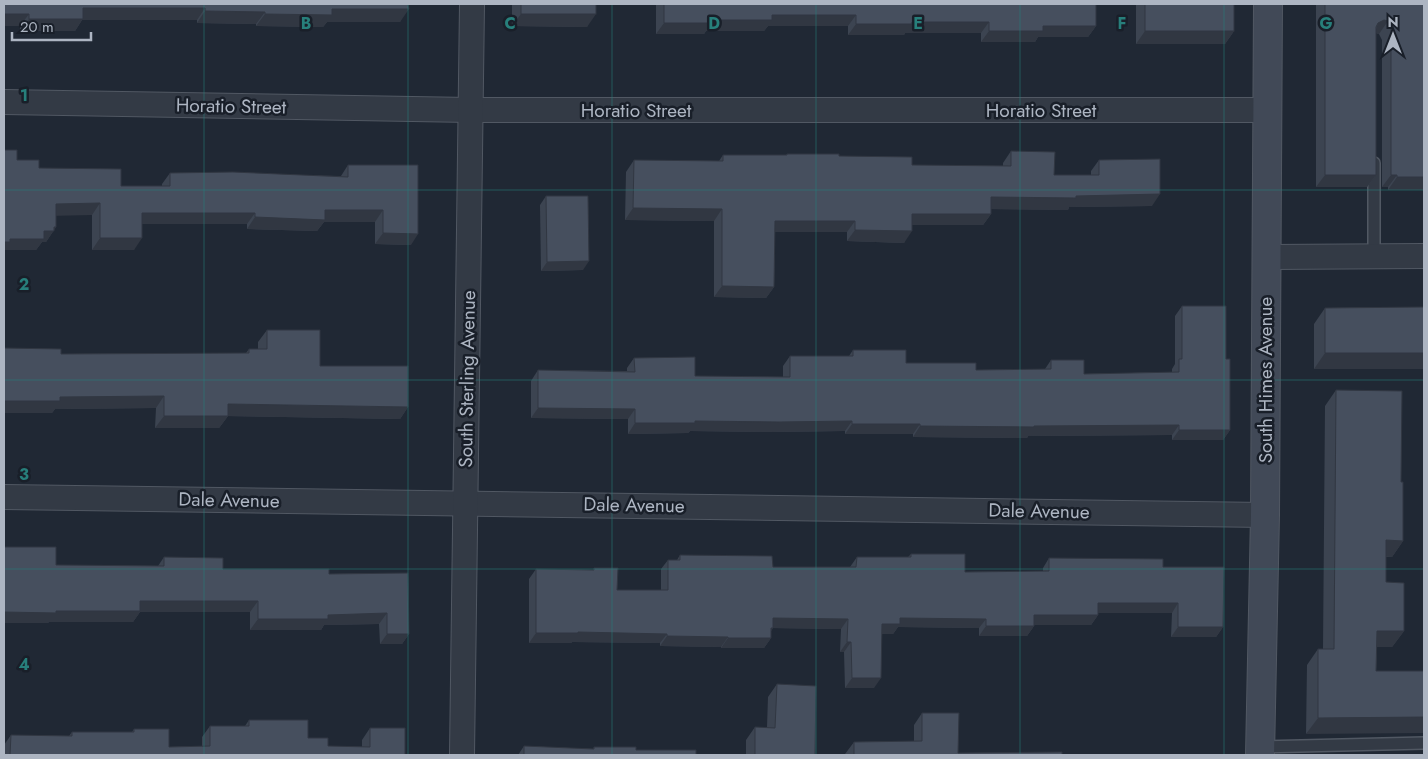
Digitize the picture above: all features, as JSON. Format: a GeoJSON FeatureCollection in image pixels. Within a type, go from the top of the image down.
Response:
{"type":"FeatureCollection","features":[{"type":"Feature","properties":{"kind":"street","name":"South Sterling Avenue"},"geometry":{"type":"LineString","coordinates":[[462,755],[472,4]]}},
{"type":"Feature","properties":{"kind":"street","name":"South Himes Avenue"},"geometry":{"type":"LineString","coordinates":[[1260,751],[1265,515],[1268,4]]}},
{"type":"Feature","properties":{"kind":"street","name":"Horatio Street"},"geometry":{"type":"LineString","coordinates":[[4,102],[470,110],[1267,110]]}},
{"type":"Feature","properties":{"kind":"street"},"geometry":{"type":"LineString","coordinates":[[1266,257],[1424,256]]}},
{"type":"Feature","properties":{"kind":"street","name":"Dale Avenue"},"geometry":{"type":"LineString","coordinates":[[4,496],[1265,515]]}},
{"type":"Feature","properties":{"kind":"lane"},"geometry":{"type":"LineString","coordinates":[[1374,148],[1374,256]]}},
{"type":"Feature","properties":{"kind":"lane"},"geometry":{"type":"LineString","coordinates":[[1260,751],[1424,743]]}},
{"type":"Feature","properties":{"kind":"building"},"geometry":{"type":"Polygon","coordinates":[[[4,4],[408,4],[409,9],[332,9],[332,15],[205,11],[205,8],[83,8],[83,19],[29,19],[29,14],[4,14],[4,4]]]}},
{"type":"Feature","properties":{"kind":"building"},"geometry":{"type":"Polygon","coordinates":[[[521,4],[596,4],[596,14],[521,14],[521,4]]]}},
{"type":"Feature","properties":{"kind":"building"},"geometry":{"type":"Polygon","coordinates":[[[664,4],[1096,4],[1096,26],[1043,26],[1043,31],[989,31],[989,22],[856,24],[856,15],[772,15],[772,20],[712,20],[712,23],[664,23],[664,4]]]}},
{"type":"Feature","properties":{"kind":"building"},"geometry":{"type":"Polygon","coordinates":[[[1145,4],[1234,4],[1234,31],[1145,31],[1145,4]]]}},
{"type":"Feature","properties":{"kind":"building"},"geometry":{"type":"Polygon","coordinates":[[[1325,4],[1424,4],[1424,177],[1397,177],[1397,175],[1391,175],[1391,27],[1388,21],[1384,20],[1378,23],[1376,27],[1376,175],[1325,175],[1325,4]]]}},
{"type":"Feature","properties":{"kind":"building"},"geometry":{"type":"Polygon","coordinates":[[[4,150],[17,150],[17,160],[39,160],[39,168],[121,169],[121,186],[170,186],[170,173],[233,172],[348,177],[348,165],[418,165],[418,234],[383,233],[383,210],[325,210],[325,220],[255,217],[255,213],[142,213],[142,238],[100,238],[100,203],[56,204],[56,227],[54,227],[54,231],[44,231],[44,239],[10,239],[10,242],[4,242],[4,150]]]}},
{"type":"Feature","properties":{"kind":"building"},"geometry":{"type":"Polygon","coordinates":[[[1011,151],[1055,152],[1054,175],[1099,175],[1099,160],[1160,159],[1160,194],[1076,196],[1076,198],[991,197],[991,214],[912,214],[912,231],[855,230],[855,221],[775,221],[774,287],[722,286],[722,209],[633,208],[634,160],[723,161],[723,155],[839,154],[839,156],[912,157],[912,165],[1011,166],[1011,151]]]}},
{"type":"Feature","properties":{"kind":"building"},"geometry":{"type":"Polygon","coordinates":[[[546,196],[588,196],[589,261],[547,262],[546,196]]]}},
{"type":"Feature","properties":{"kind":"building"},"geometry":{"type":"Polygon","coordinates":[[[1182,306],[1226,306],[1226,359],[1230,359],[1230,430],[1179,430],[1179,425],[920,426],[920,424],[852,424],[852,421],[635,423],[635,409],[538,408],[538,370],[635,372],[634,358],[695,357],[695,376],[790,377],[790,356],[853,356],[853,350],[906,350],[906,363],[976,363],[976,370],[1051,369],[1051,360],[1084,360],[1084,374],[1179,372],[1179,359],[1182,359],[1182,306]]]}},
{"type":"Feature","properties":{"kind":"building"},"geometry":{"type":"Polygon","coordinates":[[[1424,307],[1424,353],[1325,353],[1325,308],[1424,307]]]}},
{"type":"Feature","properties":{"kind":"building"},"geometry":{"type":"Polygon","coordinates":[[[267,330],[320,330],[320,366],[408,366],[408,407],[228,404],[228,416],[164,416],[164,396],[60,397],[60,401],[4,401],[4,348],[61,349],[61,354],[249,353],[249,349],[267,349],[267,330]]]}},
{"type":"Feature","properties":{"kind":"building"},"geometry":{"type":"Polygon","coordinates":[[[1336,390],[1402,391],[1401,482],[1403,482],[1403,541],[1386,540],[1386,582],[1404,583],[1404,631],[1377,631],[1376,671],[1424,671],[1424,717],[1318,718],[1318,649],[1334,649],[1336,390]]]}},
{"type":"Feature","properties":{"kind":"building"},"geometry":{"type":"Polygon","coordinates":[[[4,547],[56,547],[56,565],[164,566],[164,557],[223,558],[223,569],[329,569],[329,574],[408,573],[409,634],[387,634],[387,613],[328,615],[328,619],[258,619],[258,601],[140,601],[140,611],[4,612],[4,547]]]}},
{"type":"Feature","properties":{"kind":"building"},"geometry":{"type":"Polygon","coordinates":[[[911,554],[965,554],[965,572],[1049,571],[1049,558],[1163,559],[1163,567],[1224,567],[1223,627],[1178,627],[1178,603],[1098,603],[1098,615],[1034,615],[1034,626],[986,626],[986,619],[900,618],[900,624],[882,624],[881,678],[852,678],[851,642],[847,642],[848,619],[773,618],[771,638],[578,632],[536,633],[536,569],[594,570],[594,568],[618,568],[617,590],[668,590],[668,560],[680,560],[680,555],[772,556],[773,567],[856,567],[857,557],[911,557],[911,554]]]}},
{"type":"Feature","properties":{"kind":"building"},"geometry":{"type":"Polygon","coordinates":[[[777,684],[816,686],[815,755],[755,755],[755,727],[775,728],[777,684]]]}},
{"type":"Feature","properties":{"kind":"building"},"geometry":{"type":"Polygon","coordinates":[[[922,713],[959,713],[958,753],[1062,752],[1062,755],[854,755],[854,742],[922,741],[922,713]]]}},
{"type":"Feature","properties":{"kind":"building"},"geometry":{"type":"Polygon","coordinates":[[[249,720],[308,720],[308,738],[328,738],[328,746],[370,747],[370,728],[405,728],[405,755],[10,755],[11,735],[72,736],[72,732],[134,732],[134,729],[169,729],[169,747],[210,746],[210,726],[249,726],[249,720]]]}},
{"type":"Feature","properties":{"kind":"building"},"geometry":{"type":"Polygon","coordinates":[[[524,746],[594,749],[594,747],[636,747],[636,750],[696,750],[696,755],[524,755],[524,746]]]}}]}
